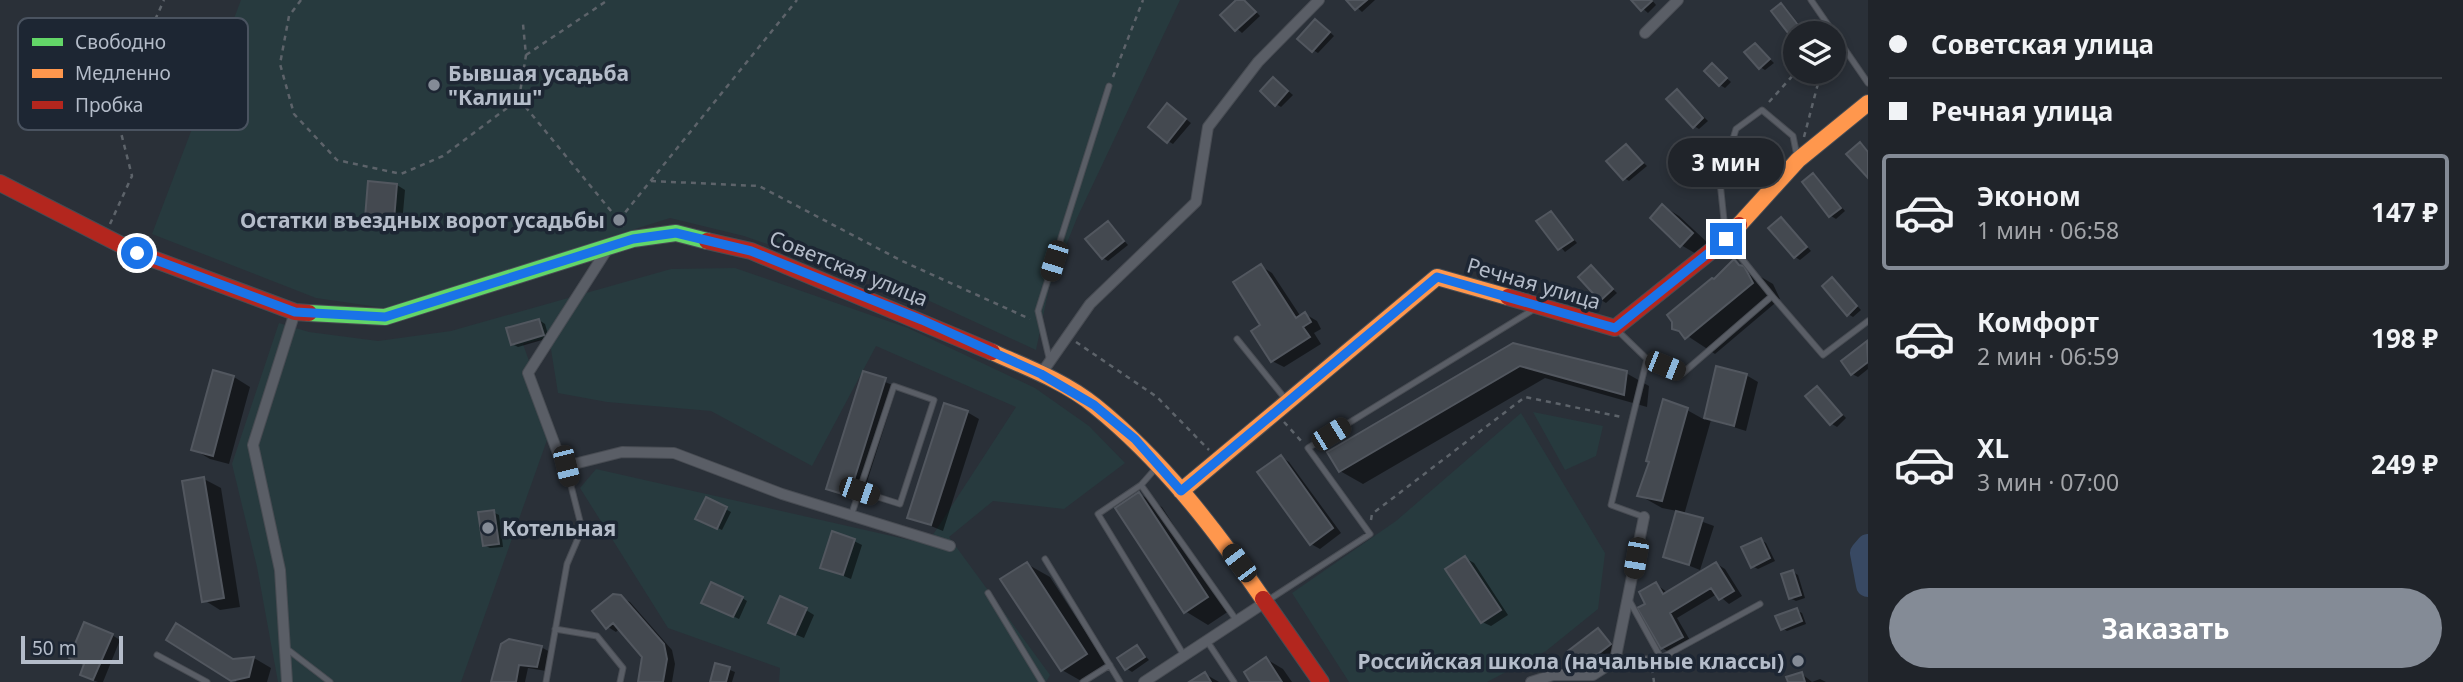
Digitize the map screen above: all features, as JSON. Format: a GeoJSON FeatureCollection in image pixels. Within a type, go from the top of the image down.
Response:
{"type":"FeatureCollection","features":[{"type":"Feature","properties":{"kind":"main road","name":"Речная улица"},"geometry":{"type":"LineString","coordinates":[[1181,491],[1437,277],[1615,328],[1726,239],[1797,160],[1868,103]]}},
{"type":"Feature","properties":{"kind":"main road","name":"Советская улица"},"geometry":{"type":"LineString","coordinates":[[0,183],[137,253],[295,312],[385,317],[633,239],[676,233],[751,251],[1045,368],[1094,405],[1159,464],[1267,601],[1321,682]]}},
{"type":"Feature","properties":{"kind":"street"},"geometry":{"type":"LineString","coordinates":[[1045,368],[1090,304],[1196,202],[1208,127],[1258,62],[1319,0]]}},
{"type":"Feature","properties":{"kind":"street"},"geometry":{"type":"LineString","coordinates":[[1645,33],[1678,0]]}},
{"type":"Feature","properties":{"kind":"street"},"geometry":{"type":"LineString","coordinates":[[610,246],[528,373],[559,456],[566,466],[622,452],[674,453],[851,516],[950,546]]}},
{"type":"Feature","properties":{"kind":"street"},"geometry":{"type":"LineString","coordinates":[[287,682],[280,570],[253,445],[295,312]]}},
{"type":"Feature","properties":{"kind":"street"},"geometry":{"type":"LineString","coordinates":[[1531,682],[1553,675],[1593,675],[1615,661],[1644,517]]}},
{"type":"Feature","properties":{"kind":"street"},"geometry":{"type":"LineString","coordinates":[[1144,682],[1267,601]]}},
{"type":"Feature","properties":{"kind":"lane"},"geometry":{"type":"LineString","coordinates":[[1811,0],[1868,83]]}},
{"type":"Feature","properties":{"kind":"lane"},"geometry":{"type":"LineString","coordinates":[[1045,368],[1038,311],[1109,86]]}},
{"type":"Feature","properties":{"kind":"lane"},"geometry":{"type":"LineString","coordinates":[[1797,160],[1793,136],[1762,110],[1736,129],[1720,182],[1726,239],[1823,355],[1868,321]]}},
{"type":"Feature","properties":{"kind":"lane"},"geometry":{"type":"LineString","coordinates":[[1615,328],[1647,359],[1683,373],[1772,296]]}},
{"type":"Feature","properties":{"kind":"lane"},"geometry":{"type":"LineString","coordinates":[[1267,601],[1370,534],[1308,448],[1538,307]]}},
{"type":"Feature","properties":{"kind":"lane"},"geometry":{"type":"LineString","coordinates":[[1237,340],[1281,406]]}},
{"type":"Feature","properties":{"kind":"lane"},"geometry":{"type":"LineString","coordinates":[[1644,517],[1611,505],[1647,359]]}},
{"type":"Feature","properties":{"kind":"lane"},"geometry":{"type":"LineString","coordinates":[[851,516],[859,491],[894,386],[934,400],[900,504],[859,491]]}},
{"type":"Feature","properties":{"kind":"lane"},"geometry":{"type":"LineString","coordinates":[[1159,464],[1142,485],[1098,514],[1185,657]]}},
{"type":"Feature","properties":{"kind":"lane"},"geometry":{"type":"LineString","coordinates":[[546,682],[568,564],[582,529],[566,466]]}},
{"type":"Feature","properties":{"kind":"lane"},"geometry":{"type":"LineString","coordinates":[[1142,485],[1237,621]]}},
{"type":"Feature","properties":{"kind":"lane"},"geometry":{"type":"LineString","coordinates":[[1045,559],[1120,682]]}},
{"type":"Feature","properties":{"kind":"lane"},"geometry":{"type":"LineString","coordinates":[[988,593],[1042,682]]}},
{"type":"Feature","properties":{"kind":"lane"},"geometry":{"type":"LineString","coordinates":[[1629,600],[1661,658]]}},
{"type":"Feature","properties":{"kind":"lane"},"geometry":{"type":"LineString","coordinates":[[1615,661],[1661,658],[1760,604]]}},
{"type":"Feature","properties":{"kind":"lane"},"geometry":{"type":"LineString","coordinates":[[555,629],[597,636],[623,668],[620,682]]}},
{"type":"Feature","properties":{"kind":"lane"},"geometry":{"type":"LineString","coordinates":[[1207,641],[1234,682]]}},
{"type":"Feature","properties":{"kind":"lane"},"geometry":{"type":"LineString","coordinates":[[287,649],[330,682]]}},
{"type":"Feature","properties":{"kind":"lane"},"geometry":{"type":"LineString","coordinates":[[157,655],[207,682]]}},
{"type":"Feature","properties":{"kind":"lane"},"geometry":{"type":"LineString","coordinates":[[1083,682],[1110,665]]}},
{"type":"Feature","properties":{"kind":"path"},"geometry":{"type":"LineString","coordinates":[[156,18],[164,0]]}},
{"type":"Feature","properties":{"kind":"path"},"geometry":{"type":"LineString","coordinates":[[301,0],[289,16],[279,64],[294,114],[337,160],[401,174],[443,156],[519,99],[526,55],[523,24]]}},
{"type":"Feature","properties":{"kind":"path"},"geometry":{"type":"LineString","coordinates":[[526,55],[608,0]]}},
{"type":"Feature","properties":{"kind":"path"},"geometry":{"type":"LineString","coordinates":[[619,220],[797,0]]}},
{"type":"Feature","properties":{"kind":"path"},"geometry":{"type":"LineString","coordinates":[[1109,86],[1143,0]]}},
{"type":"Feature","properties":{"kind":"path"},"geometry":{"type":"LineString","coordinates":[[1762,110],[1785,84]]}},
{"type":"Feature","properties":{"kind":"path"},"geometry":{"type":"LineString","coordinates":[[1797,160],[1818,84]]}},
{"type":"Feature","properties":{"kind":"path"},"geometry":{"type":"LineString","coordinates":[[519,99],[633,239]]}},
{"type":"Feature","properties":{"kind":"path"},"geometry":{"type":"LineString","coordinates":[[105,236],[132,176],[120,130]]}},
{"type":"Feature","properties":{"kind":"path"},"geometry":{"type":"LineString","coordinates":[[651,181],[759,186],[902,261],[1041,324]]}},
{"type":"Feature","properties":{"kind":"path"},"geometry":{"type":"LineString","coordinates":[[1066,335],[1157,397],[1217,459]]}},
{"type":"Feature","properties":{"kind":"path"},"geometry":{"type":"LineString","coordinates":[[1370,534],[1372,514],[1525,397],[1633,419]]}},
{"type":"Feature","properties":{"kind":"path"},"geometry":{"type":"LineString","coordinates":[[1281,406],[1308,448]]}},
{"type":"Feature","properties":{"kind":"path"},"geometry":{"type":"LineString","coordinates":[[1651,659],[1654,682]]}},
{"type":"Feature","properties":{"kind":"green space"},"geometry":{"type":"Polygon","coordinates":[[[241,0],[1180,0],[1077,218],[1049,288],[1036,350],[923,298],[744,236],[670,218],[385,308],[316,298],[152,234],[192,130],[248,130],[248,18],[234,18],[241,0]]]}},
{"type":"Feature","properties":{"kind":"green space"},"geometry":{"type":"Polygon","coordinates":[[[735,268],[908,328],[1035,388],[1089,426],[1125,463],[1064,509],[993,501],[949,537],[1050,675],[1046,682],[779,682],[780,668],[668,628],[580,488],[596,469],[927,544],[1016,407],[876,346],[812,466],[711,411],[607,402],[558,393],[549,337],[523,344],[552,426],[461,682],[278,682],[257,567],[232,464],[279,323],[309,332],[378,341],[451,331],[671,269],[735,268]]]}},
{"type":"Feature","properties":{"kind":"green space"},"geometry":{"type":"Polygon","coordinates":[[[1533,412],[1603,426],[1596,456],[1565,470],[1533,412]]]}},
{"type":"Feature","properties":{"kind":"green space"},"geometry":{"type":"Polygon","coordinates":[[[1521,413],[1605,553],[1598,609],[1546,651],[1487,682],[1349,682],[1292,593],[1396,521],[1521,413]]]}},
{"type":"Feature","properties":{"kind":"building"},"geometry":{"type":"Polygon","coordinates":[[[1236,0],[1244,0],[1256,12],[1235,31],[1220,15],[1236,0]]]}},
{"type":"Feature","properties":{"kind":"building"},"geometry":{"type":"Polygon","coordinates":[[[1346,0],[1367,0],[1355,10],[1346,0]]]}},
{"type":"Feature","properties":{"kind":"building"},"geometry":{"type":"Polygon","coordinates":[[[1631,0],[1651,0],[1652,1],[1641,11],[1631,0]]]}},
{"type":"Feature","properties":{"kind":"building"},"geometry":{"type":"Polygon","coordinates":[[[1781,3],[1795,21],[1783,21],[1783,26],[1771,11],[1781,3]]]}},
{"type":"Feature","properties":{"kind":"building"},"geometry":{"type":"Polygon","coordinates":[[[1315,19],[1330,32],[1312,52],[1297,39],[1315,19]]]}},
{"type":"Feature","properties":{"kind":"building"},"geometry":{"type":"Polygon","coordinates":[[[1755,43],[1770,59],[1759,69],[1744,52],[1755,43]]]}},
{"type":"Feature","properties":{"kind":"building"},"geometry":{"type":"Polygon","coordinates":[[[1712,63],[1727,78],[1719,86],[1704,71],[1712,63]]]}},
{"type":"Feature","properties":{"kind":"building"},"geometry":{"type":"Polygon","coordinates":[[[1273,77],[1288,91],[1275,106],[1260,91],[1273,77]]]}},
{"type":"Feature","properties":{"kind":"building"},"geometry":{"type":"Polygon","coordinates":[[[1677,89],[1703,118],[1693,128],[1666,99],[1677,89]]]}},
{"type":"Feature","properties":{"kind":"building"},"geometry":{"type":"Polygon","coordinates":[[[1167,103],[1186,119],[1167,143],[1148,127],[1167,103]]]}},
{"type":"Feature","properties":{"kind":"building"},"geometry":{"type":"Polygon","coordinates":[[[1860,142],[1868,152],[1868,178],[1846,154],[1860,142]]]}},
{"type":"Feature","properties":{"kind":"building"},"geometry":{"type":"Polygon","coordinates":[[[1626,144],[1643,163],[1623,180],[1606,161],[1626,144]]]}},
{"type":"Feature","properties":{"kind":"building"},"geometry":{"type":"Polygon","coordinates":[[[1813,173],[1841,208],[1829,217],[1802,182],[1813,173]]]}},
{"type":"Feature","properties":{"kind":"building"},"geometry":{"type":"Polygon","coordinates":[[[368,181],[397,184],[394,220],[365,218],[368,181]]]}},
{"type":"Feature","properties":{"kind":"building"},"geometry":{"type":"Polygon","coordinates":[[[1662,204],[1693,233],[1680,247],[1650,218],[1662,204]]]}},
{"type":"Feature","properties":{"kind":"building"},"geometry":{"type":"Polygon","coordinates":[[[1551,211],[1573,240],[1558,250],[1536,221],[1551,211]]]}},
{"type":"Feature","properties":{"kind":"building"},"geometry":{"type":"Polygon","coordinates":[[[1781,217],[1807,247],[1794,258],[1768,228],[1781,217]]]}},
{"type":"Feature","properties":{"kind":"building"},"geometry":{"type":"Polygon","coordinates":[[[1108,221],[1124,241],[1102,259],[1085,239],[1108,221]]]}},
{"type":"Feature","properties":{"kind":"building"},"geometry":{"type":"Polygon","coordinates":[[[1734,259],[1744,266],[1753,283],[1685,339],[1679,331],[1672,329],[1672,322],[1667,315],[1714,279],[1734,259]]]}},
{"type":"Feature","properties":{"kind":"building"},"geometry":{"type":"Polygon","coordinates":[[[1261,264],[1296,318],[1305,312],[1311,322],[1303,327],[1310,337],[1271,362],[1251,331],[1260,325],[1233,282],[1261,264]]]}},
{"type":"Feature","properties":{"kind":"building"},"geometry":{"type":"Polygon","coordinates":[[[1591,265],[1613,289],[1600,301],[1578,277],[1591,265]]]}},
{"type":"Feature","properties":{"kind":"building"},"geometry":{"type":"Polygon","coordinates":[[[1832,277],[1857,306],[1847,316],[1822,286],[1832,277]]]}},
{"type":"Feature","properties":{"kind":"building"},"geometry":{"type":"Polygon","coordinates":[[[539,319],[544,335],[511,345],[506,328],[539,319]]]}},
{"type":"Feature","properties":{"kind":"building"},"geometry":{"type":"Polygon","coordinates":[[[1867,341],[1868,362],[1851,375],[1841,361],[1867,341]]]}},
{"type":"Feature","properties":{"kind":"building"},"geometry":{"type":"Polygon","coordinates":[[[1513,343],[1627,371],[1624,395],[1520,366],[1339,472],[1327,452],[1513,343]]]}},
{"type":"Feature","properties":{"kind":"building"},"geometry":{"type":"Polygon","coordinates":[[[1716,366],[1747,374],[1734,426],[1704,418],[1716,366]]]}},
{"type":"Feature","properties":{"kind":"building"},"geometry":{"type":"Polygon","coordinates":[[[213,370],[234,376],[213,456],[191,450],[213,370]]]}},
{"type":"Feature","properties":{"kind":"building"},"geometry":{"type":"Polygon","coordinates":[[[863,371],[886,378],[849,496],[826,489],[863,371]]]}},
{"type":"Feature","properties":{"kind":"building"},"geometry":{"type":"Polygon","coordinates":[[[1817,386],[1842,415],[1830,425],[1805,396],[1817,386]]]}},
{"type":"Feature","properties":{"kind":"building"},"geometry":{"type":"Polygon","coordinates":[[[1663,399],[1688,408],[1662,501],[1637,496],[1649,462],[1646,461],[1663,399]]]}},
{"type":"Feature","properties":{"kind":"building"},"geometry":{"type":"Polygon","coordinates":[[[944,403],[968,411],[931,525],[907,518],[944,403]]]}},
{"type":"Feature","properties":{"kind":"building"},"geometry":{"type":"Polygon","coordinates":[[[1281,455],[1333,528],[1310,545],[1257,472],[1281,455]]]}},
{"type":"Feature","properties":{"kind":"building"},"geometry":{"type":"Polygon","coordinates":[[[204,477],[224,598],[202,602],[182,481],[204,477]]]}},
{"type":"Feature","properties":{"kind":"building"},"geometry":{"type":"Polygon","coordinates":[[[1139,492],[1208,597],[1184,613],[1115,508],[1139,492]]]}},
{"type":"Feature","properties":{"kind":"building"},"geometry":{"type":"Polygon","coordinates":[[[706,497],[727,507],[717,529],[695,519],[706,497]]]}},
{"type":"Feature","properties":{"kind":"building","name":"Котельная"},"geometry":{"type":"Polygon","coordinates":[[[494,510],[499,544],[483,546],[478,512],[494,510]]]}},
{"type":"Feature","properties":{"kind":"building"},"geometry":{"type":"Polygon","coordinates":[[[1676,511],[1703,518],[1689,565],[1663,557],[1676,511]]]}},
{"type":"Feature","properties":{"kind":"building"},"geometry":{"type":"Polygon","coordinates":[[[832,531],[855,539],[843,575],[820,568],[832,531]]]}},
{"type":"Feature","properties":{"kind":"building"},"geometry":{"type":"Polygon","coordinates":[[[1761,538],[1770,558],[1751,568],[1741,547],[1761,538]]]}},
{"type":"Feature","properties":{"kind":"building"},"geometry":{"type":"Polygon","coordinates":[[[1465,556],[1501,610],[1481,623],[1445,569],[1465,556]]]}},
{"type":"Feature","properties":{"kind":"building"},"geometry":{"type":"Polygon","coordinates":[[[1027,562],[1087,654],[1061,671],[1000,579],[1027,562]]]}},
{"type":"Feature","properties":{"kind":"building"},"geometry":{"type":"Polygon","coordinates":[[[1716,562],[1734,591],[1719,600],[1711,588],[1670,613],[1683,637],[1661,649],[1637,608],[1645,604],[1639,592],[1656,582],[1663,594],[1716,562]]]}},
{"type":"Feature","properties":{"kind":"building"},"geometry":{"type":"Polygon","coordinates":[[[1793,570],[1801,595],[1789,599],[1781,574],[1793,570]]]}},
{"type":"Feature","properties":{"kind":"building"},"geometry":{"type":"Polygon","coordinates":[[[711,582],[743,597],[733,617],[701,603],[711,582]]]}},
{"type":"Feature","properties":{"kind":"building"},"geometry":{"type":"Polygon","coordinates":[[[613,594],[621,595],[664,644],[667,659],[663,682],[638,682],[642,657],[613,623],[606,629],[592,611],[613,594]]]}},
{"type":"Feature","properties":{"kind":"building"},"geometry":{"type":"Polygon","coordinates":[[[780,596],[807,608],[795,635],[768,623],[780,596]]]}},
{"type":"Feature","properties":{"kind":"building"},"geometry":{"type":"Polygon","coordinates":[[[1797,608],[1802,621],[1781,630],[1775,616],[1797,608]]]}},
{"type":"Feature","properties":{"kind":"building"},"geometry":{"type":"Polygon","coordinates":[[[84,622],[113,634],[93,680],[80,675],[84,664],[69,658],[84,622]]]}},
{"type":"Feature","properties":{"kind":"building"},"geometry":{"type":"Polygon","coordinates":[[[176,623],[233,659],[254,657],[249,677],[231,681],[166,640],[176,623]]]}},
{"type":"Feature","properties":{"kind":"building"},"geometry":{"type":"Polygon","coordinates":[[[1598,628],[1611,644],[1581,667],[1568,651],[1598,628]]]}},
{"type":"Feature","properties":{"kind":"building"},"geometry":{"type":"Polygon","coordinates":[[[509,639],[542,646],[537,667],[519,665],[516,682],[491,682],[501,644],[509,639]]]}},
{"type":"Feature","properties":{"kind":"building"},"geometry":{"type":"Polygon","coordinates":[[[1137,645],[1145,657],[1125,670],[1117,658],[1137,645]]]}},
{"type":"Feature","properties":{"kind":"building"},"geometry":{"type":"Polygon","coordinates":[[[1266,657],[1282,682],[1250,682],[1244,672],[1266,657]]]}},
{"type":"Feature","properties":{"kind":"building"},"geometry":{"type":"Polygon","coordinates":[[[715,663],[730,667],[726,682],[710,682],[715,663]]]}},
{"type":"Feature","properties":{"kind":"building"},"geometry":{"type":"Polygon","coordinates":[[[1205,672],[1211,682],[1189,682],[1205,672]]]}},
{"type":"Feature","properties":{"kind":"building"},"geometry":{"type":"Polygon","coordinates":[[[1802,672],[1805,682],[1788,682],[1786,677],[1802,672]]]}},
{"type":"Feature","properties":{"kind":"waterway"},"geometry":{"type":"LineString","coordinates":[[1868,546],[1862,553],[1868,585]]}},
{"type":"Feature","properties":{"kind":"traffic: fast"},"geometry":{"type":"LineString","coordinates":[[309,313],[385,317],[633,239],[676,233],[707,241]]}},
{"type":"Feature","properties":{"kind":"traffic: slow"},"geometry":{"type":"LineString","coordinates":[[1739,225],[1798,160],[1868,103]]}},
{"type":"Feature","properties":{"kind":"traffic: slow"},"geometry":{"type":"LineString","coordinates":[[1181,491],[1437,277],[1508,297]]}},
{"type":"Feature","properties":{"kind":"traffic: slow"},"geometry":{"type":"LineString","coordinates":[[992,352],[1084,397],[1119,427],[1186,496],[1263,599]]}},
{"type":"Feature","properties":{"kind":"traffic: jam"},"geometry":{"type":"LineString","coordinates":[[0,183],[137,253],[295,312],[309,313]]}},
{"type":"Feature","properties":{"kind":"traffic: jam"},"geometry":{"type":"LineString","coordinates":[[1508,297],[1615,328],[1726,239],[1739,225]]}},
{"type":"Feature","properties":{"kind":"traffic: jam"},"geometry":{"type":"LineString","coordinates":[[707,241],[751,251],[992,352]]}},
{"type":"Feature","properties":{"kind":"traffic: jam"},"geometry":{"type":"LineString","coordinates":[[1263,599],[1321,682]]}},
{"type":"Feature","properties":{"kind":"place","name":"Бывшая усадьба \"Калиш\""},"geometry":{"type":"Point","coordinates":[434,85]}},
{"type":"Feature","properties":{"kind":"place","name":"Остатки въездных ворот усадьбы"},"geometry":{"type":"Point","coordinates":[619,220]}},
{"type":"Feature","properties":{"kind":"place","name":"Котельная"},"geometry":{"type":"Point","coordinates":[488,528]}},
{"type":"Feature","properties":{"kind":"place","name":"Российская школа (начальные классы)"},"geometry":{"type":"Point","coordinates":[1798,661]}},
{"type":"Feature","properties":{"kind":"route"},"geometry":{"type":"LineString","coordinates":[[137,253],[295,312],[385,317],[633,239],[676,233],[751,251],[922,320],[1041,374],[1094,405],[1135,439],[1181,491],[1437,277],[1615,328],[1726,239]]}}]}
